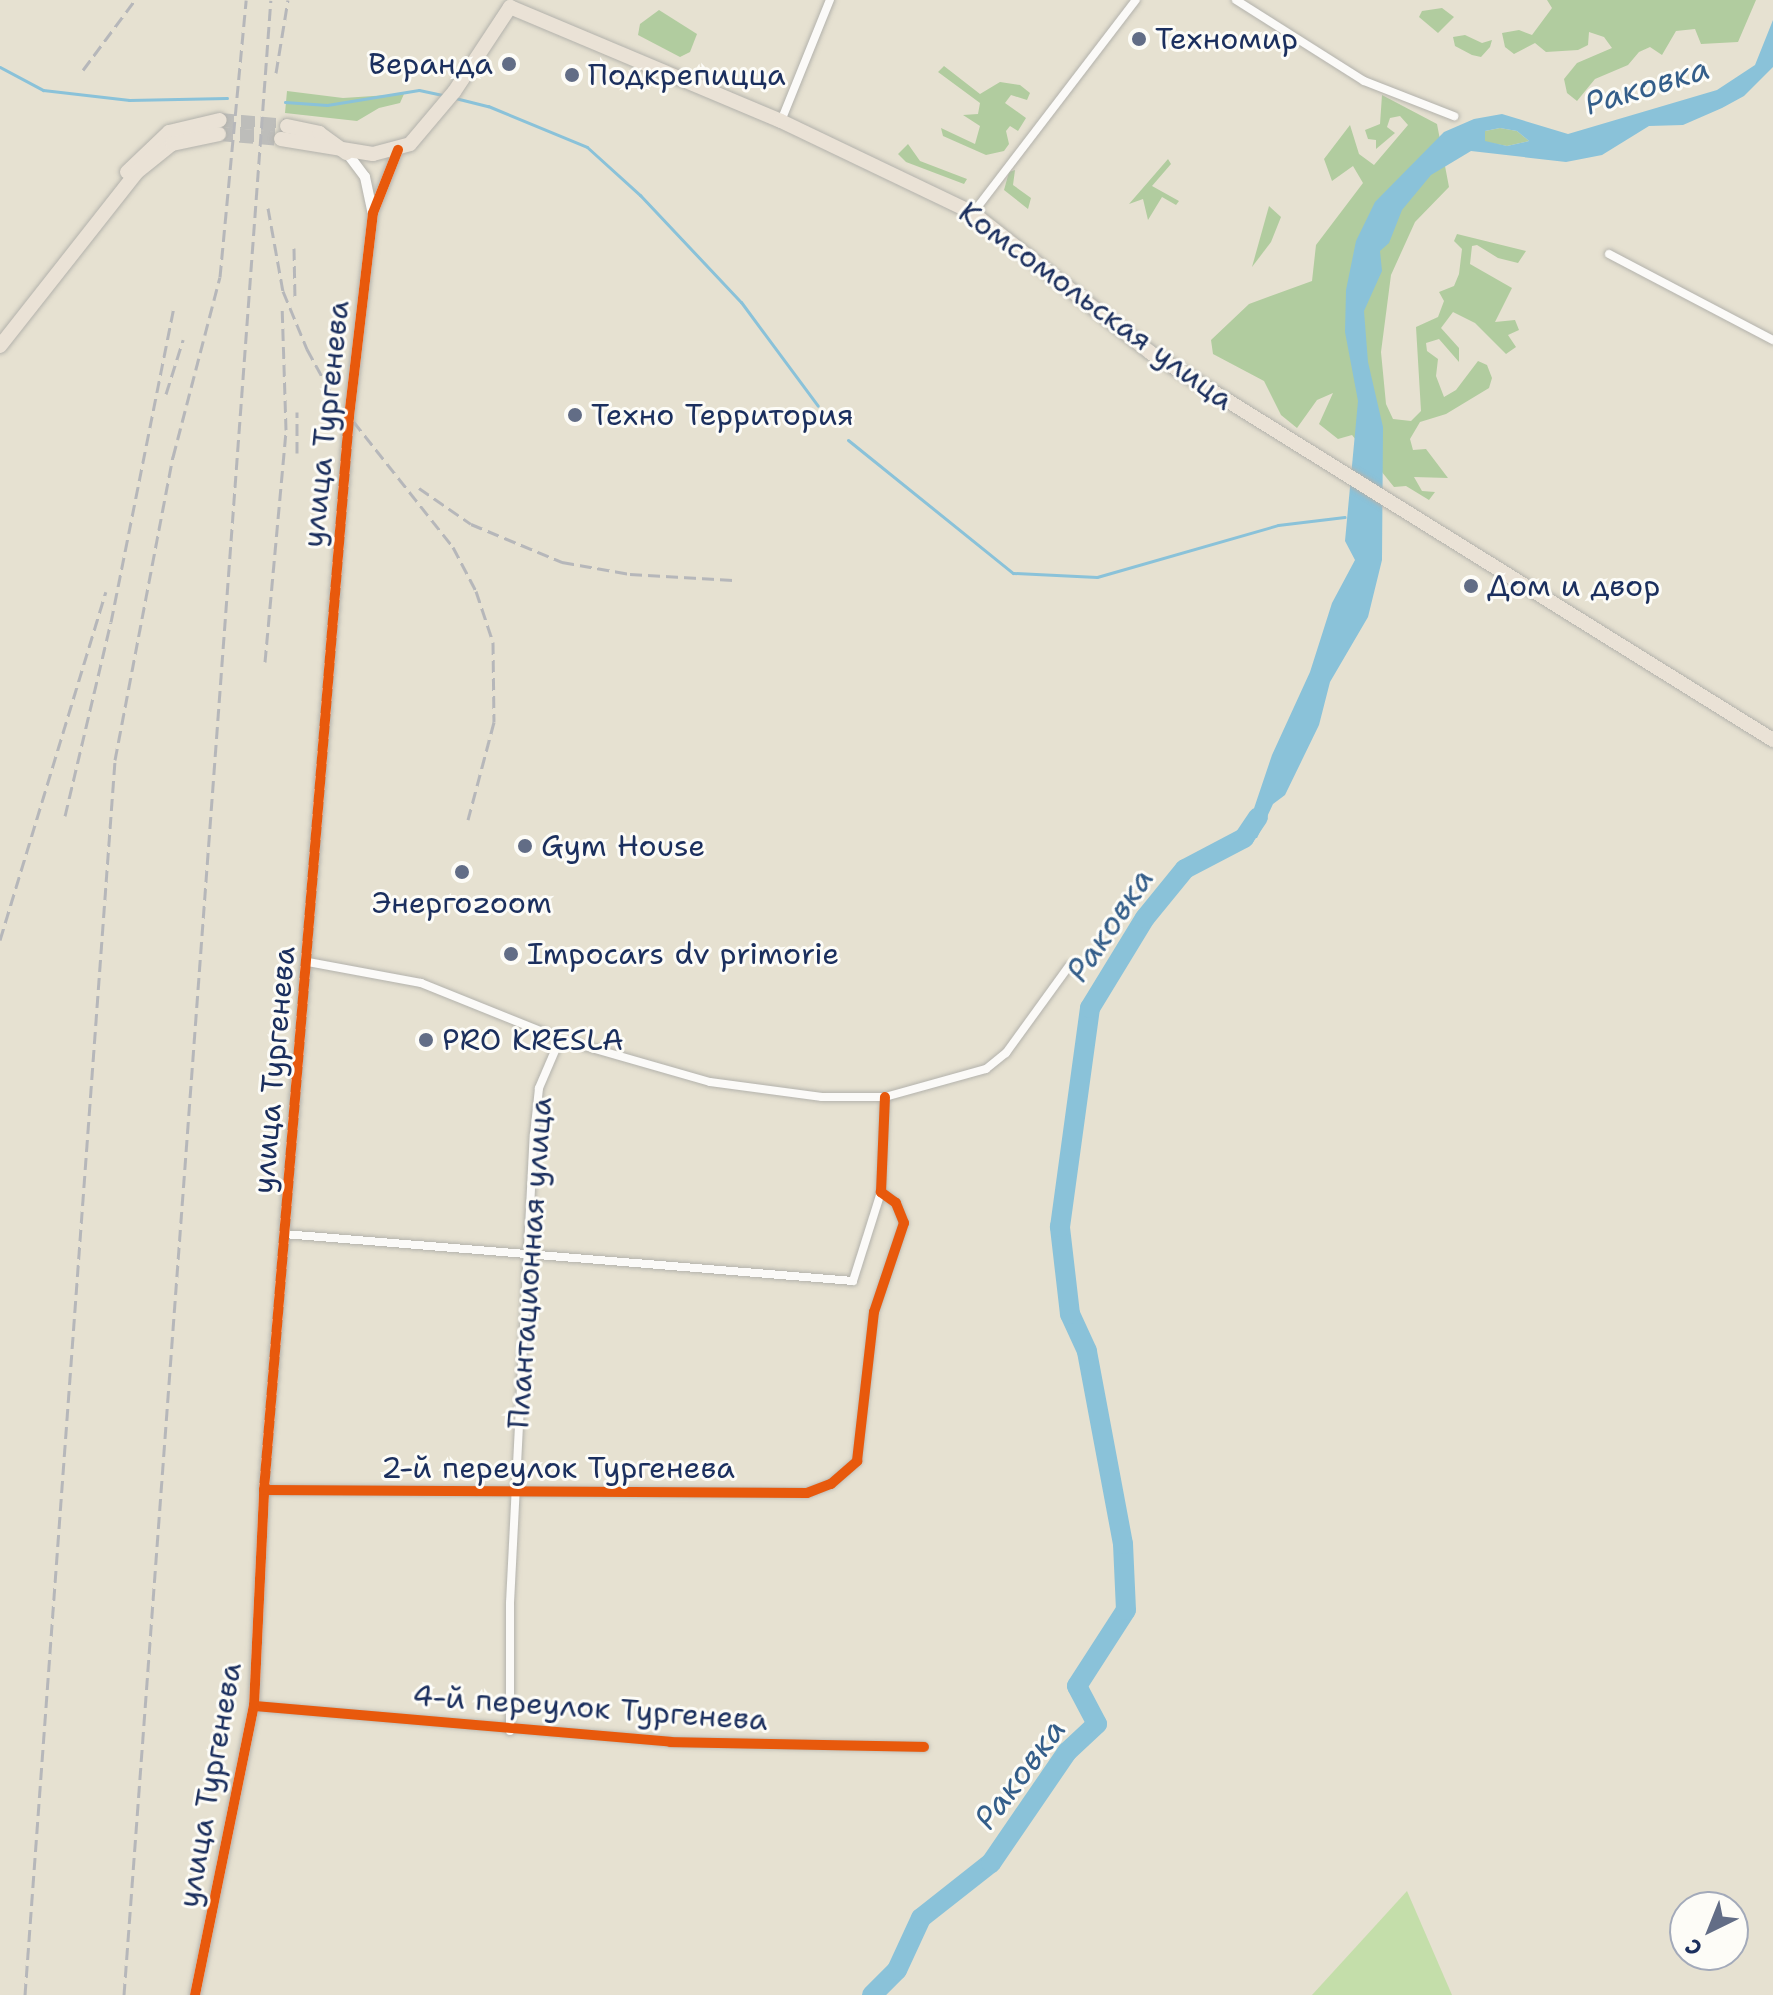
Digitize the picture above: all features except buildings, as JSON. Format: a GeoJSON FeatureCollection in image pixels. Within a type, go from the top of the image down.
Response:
{"type":"FeatureCollection","features":[{"type":"Feature","properties":{"kind":"main road","name":"Комсомольская улица"},"geometry":{"type":"LineString","coordinates":[[398,150],[418,137],[454,92],[510,7],[781,121],[973,213],[1151,353],[1601,636],[1773,740]]}},
{"type":"Feature","properties":{"kind":"main road"},"geometry":{"type":"LineString","coordinates":[[0,346],[119,191],[172,144],[219,127]]}},
{"type":"Feature","properties":{"kind":"main road"},"geometry":{"type":"LineString","coordinates":[[284,133],[347,153],[398,150]]}},
{"type":"Feature","properties":{"kind":"street"},"geometry":{"type":"LineString","coordinates":[[781,121],[830,0]]}},
{"type":"Feature","properties":{"kind":"street"},"geometry":{"type":"LineString","coordinates":[[973,213],[1136,0]]}},
{"type":"Feature","properties":{"kind":"street"},"geometry":{"type":"LineString","coordinates":[[1236,0],[1364,81],[1454,116]]}},
{"type":"Feature","properties":{"kind":"street","name":"улица Тургенева"},"geometry":{"type":"LineString","coordinates":[[195,1995],[254,1706],[264,1490],[308,962],[343,487],[373,213],[398,150]]}},
{"type":"Feature","properties":{"kind":"street"},"geometry":{"type":"LineString","coordinates":[[347,153],[365,177],[373,213]]}},
{"type":"Feature","properties":{"kind":"street"},"geometry":{"type":"LineString","coordinates":[[1609,254],[1773,340]]}},
{"type":"Feature","properties":{"kind":"street"},"geometry":{"type":"LineString","coordinates":[[308,962],[421,983],[560,1039],[754,1090],[885,1097],[986,1069],[1006,1053],[1069,966]]}},
{"type":"Feature","properties":{"kind":"street","name":"Плантационная улица"},"geometry":{"type":"LineString","coordinates":[[510,1731],[514,1494],[539,1088],[560,1039]]}},
{"type":"Feature","properties":{"kind":"street"},"geometry":{"type":"LineString","coordinates":[[284,1234],[529,1251],[853,1281],[881,1192],[885,1097]]}},
{"type":"Feature","properties":{"kind":"street","name":"2-й переулок Тургенева"},"geometry":{"type":"LineString","coordinates":[[264,1490],[514,1494],[807,1493],[846,1473],[857,1461],[874,1312],[904,1223],[896,1203],[881,1192]]}},
{"type":"Feature","properties":{"kind":"street","name":"4-й переулок Тургенева"},"geometry":{"type":"LineString","coordinates":[[254,1706],[510,1731],[670,1742],[924,1747]]}},
{"type":"Feature","properties":{"kind":"green space"},"geometry":{"type":"Polygon","coordinates":[[[1547,0],[1756,0],[1738,42],[1701,44],[1695,29],[1676,31],[1662,55],[1650,47],[1639,52],[1628,65],[1595,79],[1577,101],[1567,93],[1564,79],[1577,63],[1612,48],[1604,37],[1589,32],[1588,45],[1578,50],[1546,52],[1535,43],[1514,54],[1505,47],[1502,33],[1519,30],[1532,35],[1552,8],[1547,0]]]}},
{"type":"Feature","properties":{"kind":"green space"},"geometry":{"type":"Polygon","coordinates":[[[1442,8],[1454,17],[1438,33],[1419,17],[1422,11],[1442,8]]]}},
{"type":"Feature","properties":{"kind":"green space"},"geometry":{"type":"Polygon","coordinates":[[[659,10],[697,34],[690,52],[680,57],[638,35],[640,24],[659,10]]]}},
{"type":"Feature","properties":{"kind":"green space"},"geometry":{"type":"Polygon","coordinates":[[[1465,35],[1482,43],[1492,40],[1490,47],[1481,57],[1472,55],[1455,46],[1453,37],[1465,35]]]}},
{"type":"Feature","properties":{"kind":"green space"},"geometry":{"type":"Polygon","coordinates":[[[944,66],[980,94],[1000,82],[1020,85],[1030,93],[1027,100],[1011,95],[1005,103],[1026,118],[1018,131],[1010,126],[1006,131],[1009,144],[1004,151],[986,155],[943,136],[941,128],[975,144],[980,126],[963,115],[978,114],[980,103],[938,72],[944,66]]]}},
{"type":"Feature","properties":{"kind":"green space"},"geometry":{"type":"Polygon","coordinates":[[[287,91],[343,98],[404,94],[400,103],[379,108],[357,121],[285,113],[287,91]]]}},
{"type":"Feature","properties":{"kind":"green space"},"geometry":{"type":"Polygon","coordinates":[[[1382,95],[1437,124],[1449,187],[1415,222],[1391,275],[1381,352],[1386,404],[1393,419],[1411,421],[1421,411],[1416,327],[1438,317],[1444,301],[1439,292],[1454,286],[1462,249],[1454,241],[1457,234],[1526,251],[1518,263],[1498,258],[1477,245],[1472,246],[1470,264],[1512,288],[1495,322],[1515,320],[1519,330],[1508,335],[1516,347],[1506,354],[1475,323],[1453,312],[1441,328],[1459,348],[1459,362],[1439,339],[1426,343],[1427,351],[1438,359],[1436,376],[1444,397],[1456,390],[1478,361],[1487,365],[1492,378],[1489,388],[1446,414],[1420,422],[1410,439],[1413,450],[1426,449],[1448,478],[1414,477],[1422,491],[1435,492],[1429,500],[1406,486],[1394,487],[1352,435],[1338,439],[1319,424],[1333,393],[1317,400],[1297,428],[1281,415],[1264,381],[1213,354],[1211,340],[1249,304],[1312,281],[1316,245],[1363,183],[1353,166],[1332,181],[1324,159],[1350,125],[1359,154],[1374,165],[1408,125],[1400,116],[1390,118],[1387,127],[1395,133],[1376,149],[1376,140],[1368,139],[1365,130],[1380,124],[1382,95]]]}},
{"type":"Feature","properties":{"kind":"green space"},"geometry":{"type":"Polygon","coordinates":[[[1500,128],[1517,131],[1529,141],[1507,146],[1485,142],[1485,131],[1500,128]]]}},
{"type":"Feature","properties":{"kind":"green space"},"geometry":{"type":"Polygon","coordinates":[[[908,144],[920,161],[967,179],[964,184],[906,162],[898,154],[908,144]]]}},
{"type":"Feature","properties":{"kind":"green space"},"geometry":{"type":"Polygon","coordinates":[[[1168,159],[1171,164],[1152,186],[1179,201],[1176,205],[1162,197],[1148,220],[1143,199],[1129,204],[1168,159]]]}},
{"type":"Feature","properties":{"kind":"green space"},"geometry":{"type":"Polygon","coordinates":[[[1015,170],[1013,185],[1031,198],[1028,209],[1004,190],[1009,172],[1015,170]]]}},
{"type":"Feature","properties":{"kind":"green space"},"geometry":{"type":"Polygon","coordinates":[[[1269,206],[1281,217],[1271,242],[1252,267],[1269,206]]]}},
{"type":"Feature","properties":{"kind":"green space"},"geometry":{"type":"Polygon","coordinates":[[[1407,1891],[1452,1995],[1312,1995],[1407,1891]]]}},
{"type":"Feature","properties":{"kind":"water"},"geometry":{"type":"Polygon","coordinates":[[[1773,20],[1773,67],[1744,96],[1722,108],[1683,125],[1649,126],[1602,155],[1566,162],[1471,151],[1431,175],[1402,210],[1389,243],[1380,251],[1382,271],[1364,311],[1368,362],[1383,427],[1382,560],[1368,617],[1330,682],[1319,725],[1285,795],[1273,804],[1257,838],[1244,838],[1272,755],[1310,672],[1332,603],[1355,560],[1345,541],[1358,401],[1345,332],[1346,290],[1356,241],[1375,202],[1444,132],[1474,119],[1502,114],[1568,134],[1717,90],[1755,65],[1773,20]],[[1500,128],[1485,131],[1485,141],[1507,146],[1529,141],[1517,131],[1500,128]]]}},
{"type":"Feature","properties":{"kind":"waterway"},"geometry":{"type":"LineString","coordinates":[[0,67],[43,90],[129,100],[227,98]]}},
{"type":"Feature","properties":{"kind":"waterway"},"geometry":{"type":"LineString","coordinates":[[285,102],[327,105],[419,90],[443,95]]}},
{"type":"Feature","properties":{"kind":"waterway"},"geometry":{"type":"LineString","coordinates":[[455,98],[488,106],[587,147],[640,195],[741,302],[818,406]]}},
{"type":"Feature","properties":{"kind":"waterway"},"geometry":{"type":"LineString","coordinates":[[848,440],[1013,573],[1097,577],[1278,525],[1345,517]]}},
{"type":"Feature","properties":{"kind":"waterway","name":"Раковка"},"geometry":{"type":"LineString","coordinates":[[872,1995],[897,1970],[921,1918],[991,1863],[1067,1752],[1097,1724],[1077,1686],[1126,1610],[1123,1544],[1087,1351],[1070,1314],[1060,1227],[1090,1008],[1145,918],[1185,869],[1244,838],[1258,817]]}},
{"type":"Feature","properties":{"kind":"tunnel"},"geometry":{"type":"LineString","coordinates":[[220,120],[287,126]]}},
{"type":"Feature","properties":{"kind":"tunnel"},"geometry":{"type":"LineString","coordinates":[[219,134],[281,139]]}},
{"type":"Feature","properties":{"kind":"railway"},"geometry":{"type":"LineString","coordinates":[[83,70],[135,0]]}},
{"type":"Feature","properties":{"kind":"railway"},"geometry":{"type":"LineString","coordinates":[[25,1995],[115,760],[173,457],[220,277],[246,0]]}},
{"type":"Feature","properties":{"kind":"railway"},"geometry":{"type":"LineString","coordinates":[[124,1995],[271,0]]}},
{"type":"Feature","properties":{"kind":"railway"},"geometry":{"type":"LineString","coordinates":[[276,73],[288,0]]}},
{"type":"Feature","properties":{"kind":"railway"},"geometry":{"type":"LineString","coordinates":[[268,208],[283,291],[307,349],[331,393],[453,547],[476,591],[493,642],[494,722],[468,820]]}},
{"type":"Feature","properties":{"kind":"railway"},"geometry":{"type":"LineString","coordinates":[[294,248],[295,301]]}},
{"type":"Feature","properties":{"kind":"railway"},"geometry":{"type":"LineString","coordinates":[[265,662],[286,430],[282,306]]}},
{"type":"Feature","properties":{"kind":"railway"},"geometry":{"type":"LineString","coordinates":[[65,816],[111,622],[174,307]]}},
{"type":"Feature","properties":{"kind":"railway"},"geometry":{"type":"LineString","coordinates":[[166,394],[183,340]]}},
{"type":"Feature","properties":{"kind":"railway"},"geometry":{"type":"LineString","coordinates":[[297,412],[297,453]]}},
{"type":"Feature","properties":{"kind":"railway"},"geometry":{"type":"LineString","coordinates":[[419,488],[471,524],[562,562],[630,574],[733,580]]}},
{"type":"Feature","properties":{"kind":"railway"},"geometry":{"type":"LineString","coordinates":[[0,940],[106,592]]}},
{"type":"Feature","properties":{"kind":"cycle path"},"geometry":{"type":"LineString","coordinates":[[195,1995],[254,1706],[264,1490],[349,417],[373,213],[398,150]]}},
{"type":"Feature","properties":{"kind":"cycle path"},"geometry":{"type":"LineString","coordinates":[[264,1490],[807,1493],[831,1484],[857,1461],[874,1312],[904,1223],[896,1203],[881,1192],[885,1097]]}},
{"type":"Feature","properties":{"kind":"cycle path"},"geometry":{"type":"LineString","coordinates":[[254,1706],[670,1742],[924,1747]]}},
{"type":"Feature","properties":{"kind":"place","name":"Техномир"},"geometry":{"type":"Point","coordinates":[1139,39]}},
{"type":"Feature","properties":{"kind":"place","name":"Веранда"},"geometry":{"type":"Point","coordinates":[509,64]}},
{"type":"Feature","properties":{"kind":"place","name":"Подкрепицца"},"geometry":{"type":"Point","coordinates":[572,75]}},
{"type":"Feature","properties":{"kind":"place","name":"Техно Территория"},"geometry":{"type":"Point","coordinates":[575,415]}},
{"type":"Feature","properties":{"kind":"place","name":"Дом и двор"},"geometry":{"type":"Point","coordinates":[1471,586]}},
{"type":"Feature","properties":{"kind":"place","name":"Gym House"},"geometry":{"type":"Point","coordinates":[525,846]}},
{"type":"Feature","properties":{"kind":"place","name":"Энергоzoom"},"geometry":{"type":"Point","coordinates":[462,872]}},
{"type":"Feature","properties":{"kind":"place","name":"Impocars dv primorie"},"geometry":{"type":"Point","coordinates":[511,954]}},
{"type":"Feature","properties":{"kind":"place","name":"PRO KRESLA"},"geometry":{"type":"Point","coordinates":[426,1040]}}]}
